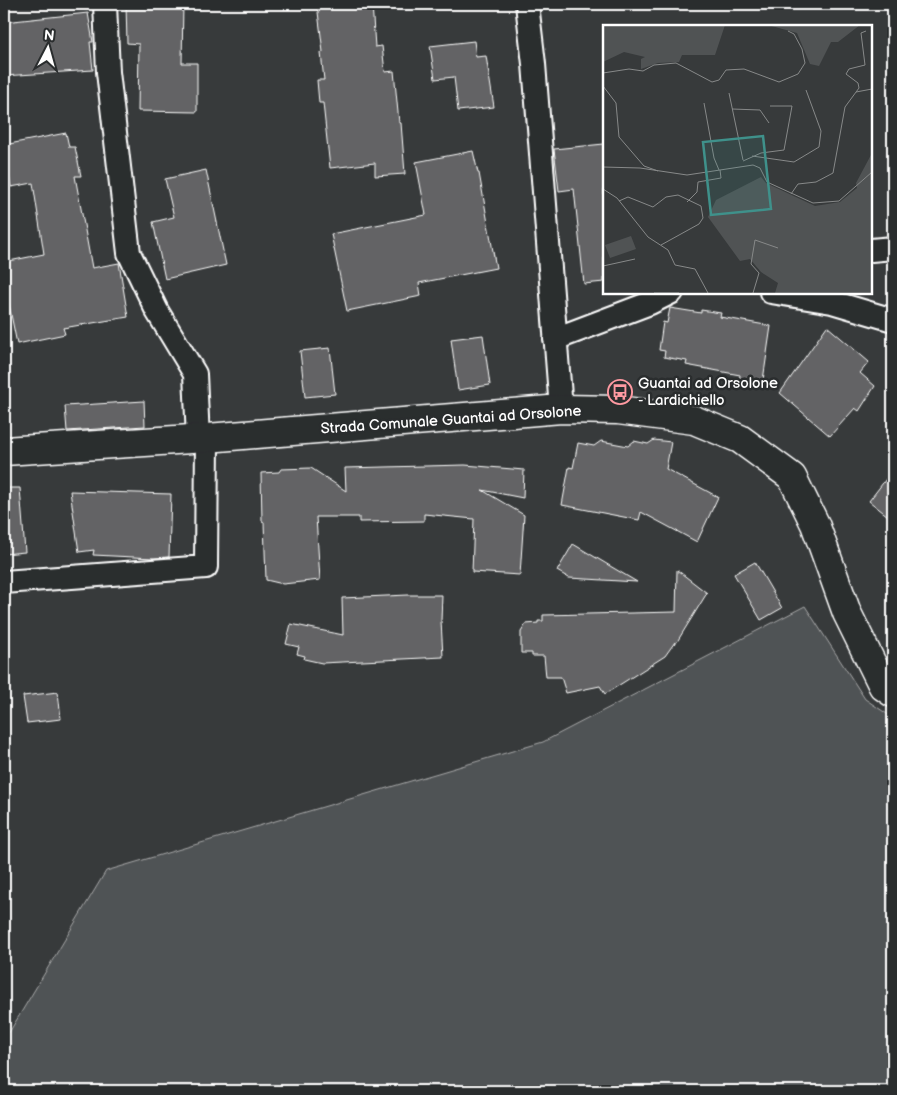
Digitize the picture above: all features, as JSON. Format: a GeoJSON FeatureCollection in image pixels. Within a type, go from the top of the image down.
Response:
{"type":"FeatureCollection","features":[{"type":"Feature","properties":{"kind":"street"},"geometry":{"type":"LineString","coordinates":[[4,582],[206,567],[203,439],[195,374],[157,311],[129,253],[108,72],[105,4]]}},
{"type":"Feature","properties":{"kind":"street"},"geometry":{"type":"LineString","coordinates":[[527,4],[534,64],[561,409]]}},
{"type":"Feature","properties":{"kind":"street"},"geometry":{"type":"LineString","coordinates":[[872,250],[893,248]]}},
{"type":"Feature","properties":{"kind":"street"},"geometry":{"type":"LineString","coordinates":[[555,339],[650,303],[668,294]]}},
{"type":"Feature","properties":{"kind":"street"},"geometry":{"type":"LineString","coordinates":[[783,294],[832,302],[893,320]]}},
{"type":"Feature","properties":{"kind":"street","name":"Strada Comunale Guantai ad Orsolone"},"geometry":{"type":"LineString","coordinates":[[4,451],[203,439],[561,409],[618,410],[694,420],[740,439],[792,477],[815,524],[847,613],[883,686],[893,693]]}},
{"type":"Feature","properties":{"kind":"shaded area"},"geometry":{"type":"Polygon","coordinates":[[[805,606],[865,699],[893,718],[893,1091],[4,1091],[4,1041],[106,871],[543,742],[805,606]]]}},
{"type":"Feature","properties":{"kind":"building"},"geometry":{"type":"Polygon","coordinates":[[[126,4],[183,4],[182,63],[197,63],[197,112],[138,111],[139,44],[127,43],[126,4]]]}},
{"type":"Feature","properties":{"kind":"building"},"geometry":{"type":"Polygon","coordinates":[[[317,4],[372,4],[375,47],[382,46],[385,72],[394,71],[405,174],[375,176],[375,163],[330,168],[323,103],[319,103],[317,80],[324,80],[321,53],[323,52],[317,4]]]}},
{"type":"Feature","properties":{"kind":"building"},"geometry":{"type":"Polygon","coordinates":[[[88,13],[93,42],[90,42],[93,70],[4,76],[4,22],[88,13]]]}},
{"type":"Feature","properties":{"kind":"building"},"geometry":{"type":"Polygon","coordinates":[[[474,41],[476,57],[486,56],[494,107],[458,111],[454,77],[435,79],[430,46],[474,41]]]}},
{"type":"Feature","properties":{"kind":"building"},"geometry":{"type":"Polygon","coordinates":[[[66,133],[69,147],[75,147],[81,176],[75,176],[92,268],[119,263],[128,317],[63,328],[65,334],[17,344],[4,280],[4,262],[44,254],[33,183],[11,187],[4,145],[66,133]]]}},
{"type":"Feature","properties":{"kind":"building"},"geometry":{"type":"Polygon","coordinates":[[[603,144],[603,282],[584,284],[574,189],[559,191],[554,149],[603,144]]]}},
{"type":"Feature","properties":{"kind":"building"},"geometry":{"type":"Polygon","coordinates":[[[473,151],[479,173],[496,268],[419,283],[421,296],[347,311],[331,234],[426,215],[416,162],[473,151]]]}},
{"type":"Feature","properties":{"kind":"building"},"geometry":{"type":"Polygon","coordinates":[[[206,170],[226,265],[165,279],[153,222],[174,217],[165,179],[206,170]]]}},
{"type":"Feature","properties":{"kind":"building"},"geometry":{"type":"Polygon","coordinates":[[[670,308],[701,313],[701,310],[721,313],[720,317],[771,326],[762,387],[739,383],[740,375],[686,365],[687,361],[664,357],[665,351],[659,350],[663,322],[667,323],[670,308]]]}},
{"type":"Feature","properties":{"kind":"building"},"geometry":{"type":"Polygon","coordinates":[[[827,326],[869,362],[860,373],[875,386],[859,411],[855,408],[830,436],[780,393],[827,326]]]}},
{"type":"Feature","properties":{"kind":"building"},"geometry":{"type":"Polygon","coordinates":[[[483,335],[490,385],[458,390],[451,339],[483,335]]]}},
{"type":"Feature","properties":{"kind":"building"},"geometry":{"type":"Polygon","coordinates":[[[330,348],[335,394],[305,397],[300,351],[330,348]]]}},
{"type":"Feature","properties":{"kind":"building"},"geometry":{"type":"Polygon","coordinates":[[[144,401],[145,426],[67,431],[65,406],[144,401]]]}},
{"type":"Feature","properties":{"kind":"building"},"geometry":{"type":"Polygon","coordinates":[[[654,440],[671,442],[666,469],[718,497],[697,542],[641,512],[639,520],[562,505],[569,467],[573,468],[578,443],[594,446],[601,441],[628,446],[634,441],[648,444],[654,440]]]}},
{"type":"Feature","properties":{"kind":"building"},"geometry":{"type":"Polygon","coordinates":[[[465,465],[524,470],[523,498],[482,490],[524,515],[520,575],[472,572],[474,519],[424,514],[424,521],[359,522],[359,517],[316,517],[320,580],[283,584],[266,580],[261,473],[279,472],[281,469],[311,468],[346,491],[345,468],[465,465]]]}},
{"type":"Feature","properties":{"kind":"building"},"geometry":{"type":"Polygon","coordinates":[[[893,470],[893,520],[869,501],[893,470]]]}},
{"type":"Feature","properties":{"kind":"building"},"geometry":{"type":"Polygon","coordinates":[[[4,488],[20,488],[25,552],[4,554],[4,488]]]}},
{"type":"Feature","properties":{"kind":"building"},"geometry":{"type":"Polygon","coordinates":[[[70,491],[171,494],[169,557],[93,555],[94,550],[79,552],[70,491]]]}},
{"type":"Feature","properties":{"kind":"building"},"geometry":{"type":"Polygon","coordinates":[[[573,544],[637,582],[569,578],[557,571],[573,544]]]}},
{"type":"Feature","properties":{"kind":"building"},"geometry":{"type":"Polygon","coordinates":[[[755,562],[782,608],[761,620],[734,574],[755,562]]]}},
{"type":"Feature","properties":{"kind":"building"},"geometry":{"type":"Polygon","coordinates":[[[677,570],[707,593],[675,645],[675,642],[665,656],[605,694],[600,686],[566,693],[561,677],[546,677],[544,656],[532,656],[532,653],[521,653],[521,632],[526,624],[543,621],[543,615],[676,612],[677,570]]]}},
{"type":"Feature","properties":{"kind":"building"},"geometry":{"type":"Polygon","coordinates":[[[442,595],[443,657],[322,663],[304,659],[305,656],[297,654],[299,647],[286,644],[291,624],[343,635],[342,598],[442,595]]]}},
{"type":"Feature","properties":{"kind":"building"},"geometry":{"type":"Polygon","coordinates":[[[58,692],[61,719],[27,723],[23,696],[58,692]]]}},
{"type":"Feature","properties":{"kind":"place","name":"Guantai ad Orsolone - Lardichiello"},"geometry":{"type":"Point","coordinates":[620,392]}}]}
